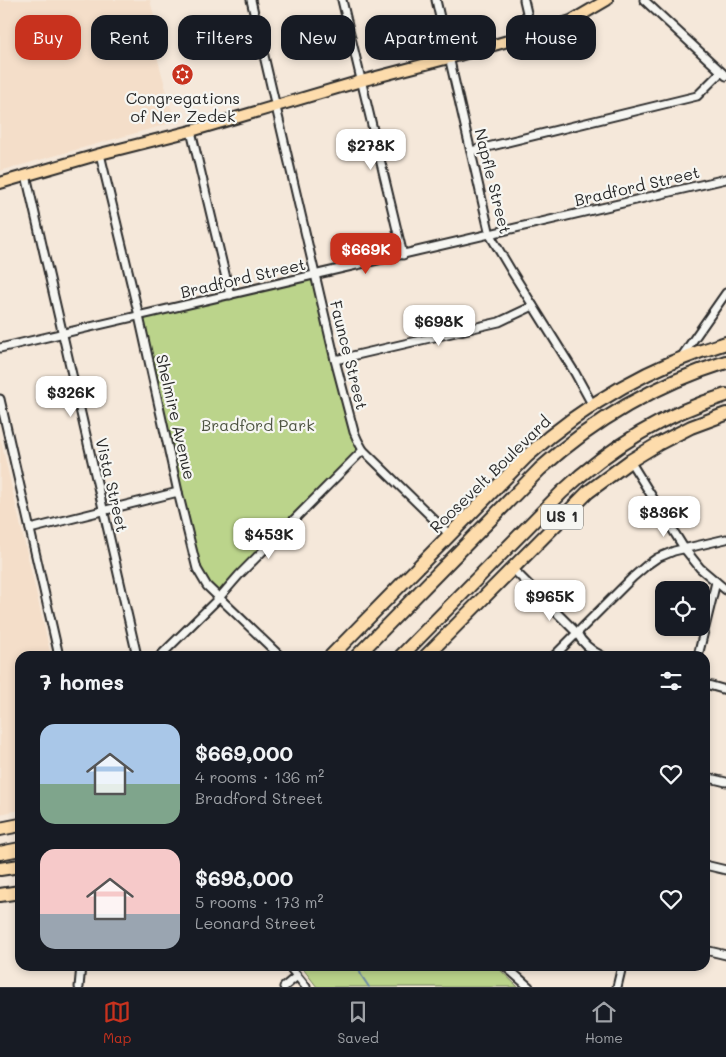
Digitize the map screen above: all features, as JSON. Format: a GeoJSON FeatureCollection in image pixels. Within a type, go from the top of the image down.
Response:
{"type":"FeatureCollection","features":[{"type":"Feature","properties":{"kind":"highway","name":"Roosevelt Boulevard"},"geometry":{"type":"LineString","coordinates":[[336,651],[532,452],[560,428],[592,404],[640,377],[680,359],[726,343]]}},
{"type":"Feature","properties":{"kind":"highway","name":"Roosevelt Boulevard"},"geometry":{"type":"LineString","coordinates":[[362,651],[540,469],[571,442],[602,419],[652,391],[690,374],[726,362]]}},
{"type":"Feature","properties":{"kind":"highway","name":"US 1"},"geometry":{"type":"LineString","coordinates":[[406,651],[576,479],[620,445],[666,419],[726,395]]}},
{"type":"Feature","properties":{"kind":"highway","name":"US 1"},"geometry":{"type":"LineString","coordinates":[[431,651],[581,499],[602,481],[630,460],[674,435],[707,420],[726,414]]}},
{"type":"Feature","properties":{"kind":"highway"},"geometry":{"type":"LineString","coordinates":[[487,593],[521,534]]}},
{"type":"Feature","properties":{"kind":"highway"},"geometry":{"type":"LineString","coordinates":[[360,651],[403,583]]}},
{"type":"Feature","properties":{"kind":"highway"},"geometry":{"type":"LineString","coordinates":[[0,829],[15,827]]}},
{"type":"Feature","properties":{"kind":"highway"},"geometry":{"type":"LineString","coordinates":[[0,853],[15,850]]}},
{"type":"Feature","properties":{"kind":"highway"},"geometry":{"type":"LineString","coordinates":[[0,869],[15,867]]}},
{"type":"Feature","properties":{"kind":"highway"},"geometry":{"type":"LineString","coordinates":[[0,895],[15,893]]}},
{"type":"Feature","properties":{"kind":"main road"},"geometry":{"type":"LineString","coordinates":[[580,15],[607,0]]}},
{"type":"Feature","properties":{"kind":"main road"},"geometry":{"type":"LineString","coordinates":[[0,182],[191,131],[361,81],[441,60]]}},
{"type":"Feature","properties":{"kind":"street","name":"Faunce Street"},"geometry":{"type":"LineString","coordinates":[[251,0],[335,360],[354,432],[363,450],[450,535]]}},
{"type":"Feature","properties":{"kind":"street"},"geometry":{"type":"LineString","coordinates":[[342,0],[402,255]]}},
{"type":"Feature","properties":{"kind":"street","name":"Napfle Street"},"geometry":{"type":"LineString","coordinates":[[436,0],[439,15]]}},
{"type":"Feature","properties":{"kind":"street"},"geometry":{"type":"LineString","coordinates":[[524,0],[528,15]]}},
{"type":"Feature","properties":{"kind":"street"},"geometry":{"type":"LineString","coordinates":[[471,151],[697,96],[724,74],[644,0]]}},
{"type":"Feature","properties":{"kind":"street","name":"Napfle Street"},"geometry":{"type":"LineString","coordinates":[[449,60],[490,235],[592,404]]}},
{"type":"Feature","properties":{"kind":"street"},"geometry":{"type":"LineString","coordinates":[[191,131],[230,295]]}},
{"type":"Feature","properties":{"kind":"street","name":"Shelmire Avenue"},"geometry":{"type":"LineString","coordinates":[[100,154],[197,569],[208,586],[275,651]]}},
{"type":"Feature","properties":{"kind":"street","name":"Vista Street"},"geometry":{"type":"LineString","coordinates":[[26,175],[136,651]]}},
{"type":"Feature","properties":{"kind":"street","name":"Bradford Street"},"geometry":{"type":"LineString","coordinates":[[0,348],[726,179]]}},
{"type":"Feature","properties":{"kind":"street"},"geometry":{"type":"LineString","coordinates":[[680,359],[726,293]]}},
{"type":"Feature","properties":{"kind":"street"},"geometry":{"type":"LineString","coordinates":[[335,360],[499,322],[532,306]]}},
{"type":"Feature","properties":{"kind":"street"},"geometry":{"type":"LineString","coordinates":[[0,398],[58,651]]}},
{"type":"Feature","properties":{"kind":"street"},"geometry":{"type":"LineString","coordinates":[[165,651],[220,598],[238,575],[363,450]]}},
{"type":"Feature","properties":{"kind":"street"},"geometry":{"type":"LineString","coordinates":[[630,460],[684,548],[700,568],[726,590]]}},
{"type":"Feature","properties":{"kind":"street"},"geometry":{"type":"LineString","coordinates":[[30,529],[178,492]]}},
{"type":"Feature","properties":{"kind":"street"},"geometry":{"type":"LineString","coordinates":[[559,651],[638,572],[657,558],[684,548],[726,539]]}},
{"type":"Feature","properties":{"kind":"street"},"geometry":{"type":"LineString","coordinates":[[512,568],[577,633],[580,639],[594,651]]}},
{"type":"Feature","properties":{"kind":"street"},"geometry":{"type":"LineString","coordinates":[[699,651],[716,582]]}},
{"type":"Feature","properties":{"kind":"street"},"geometry":{"type":"LineString","coordinates":[[710,685],[726,690]]}},
{"type":"Feature","properties":{"kind":"street"},"geometry":{"type":"LineString","coordinates":[[710,778],[726,782]]}},
{"type":"Feature","properties":{"kind":"street"},"geometry":{"type":"LineString","coordinates":[[710,865],[726,870]]}},
{"type":"Feature","properties":{"kind":"street"},"geometry":{"type":"LineString","coordinates":[[710,951],[726,955]]}},
{"type":"Feature","properties":{"kind":"street"},"geometry":{"type":"LineString","coordinates":[[79,987],[81,971]]}},
{"type":"Feature","properties":{"kind":"street"},"geometry":{"type":"LineString","coordinates":[[293,971],[306,987]]}},
{"type":"Feature","properties":{"kind":"street"},"geometry":{"type":"LineString","coordinates":[[511,971],[529,987]]}},
{"type":"Feature","properties":{"kind":"street"},"geometry":{"type":"LineString","coordinates":[[617,987],[621,971]]}},
{"type":"Feature","properties":{"kind":"street"},"geometry":{"type":"LineString","coordinates":[[284,987],[297,976]]}},
{"type":"Feature","properties":{"kind":"shaded area"},"geometry":{"type":"Polygon","coordinates":[[[0,0],[150,0],[154,15],[91,15],[91,60],[158,60],[175,122],[0,171],[0,0]]]}},
{"type":"Feature","properties":{"kind":"shaded area"},"geometry":{"type":"Polygon","coordinates":[[[0,437],[50,651],[15,651],[15,811],[0,814],[0,437]]]}},
{"type":"Feature","properties":{"kind":"green space","name":"Bradford Park"},"geometry":{"type":"Polygon","coordinates":[[[315,275],[354,432],[363,450],[219,598],[197,569],[139,316],[315,275]]]}},
{"type":"Feature","properties":{"kind":"green space"},"geometry":{"type":"Polygon","coordinates":[[[305,971],[501,971],[518,987],[317,987],[305,971]]]}},
{"type":"Feature","properties":{"kind":"waterway"},"geometry":{"type":"LineString","coordinates":[[360,971],[369,987]]}},
{"type":"Feature","properties":{"kind":"place","name":"Congregations of Ner Zedek"},"geometry":{"type":"Point","coordinates":[183,74]}}]}
